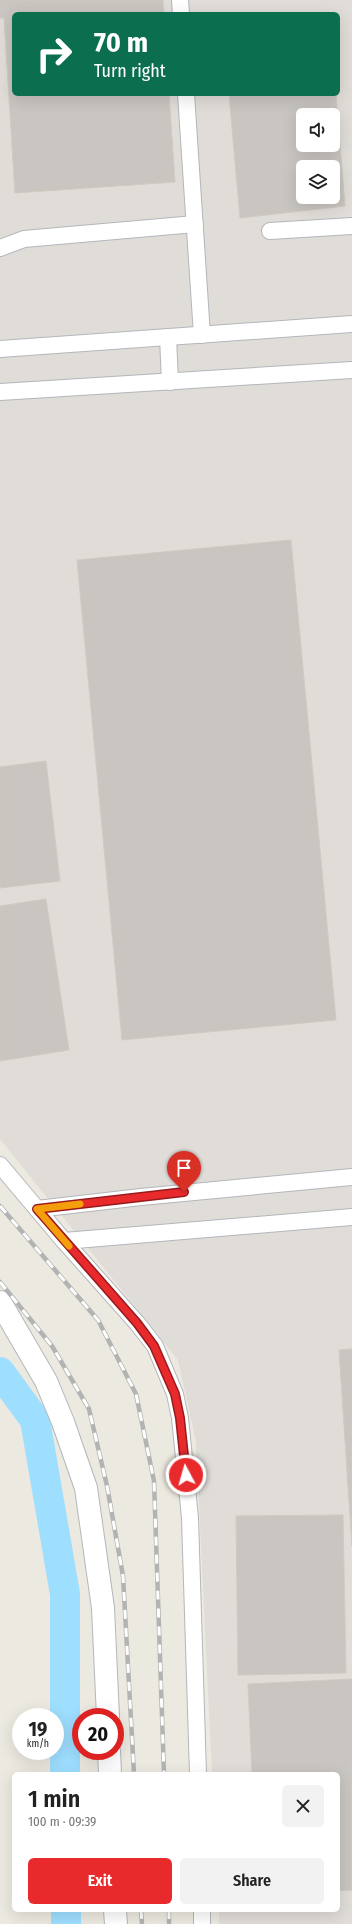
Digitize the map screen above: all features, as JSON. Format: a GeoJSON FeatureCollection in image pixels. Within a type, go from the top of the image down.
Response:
{"type":"FeatureCollection","features":[{"type":"Feature","properties":{"kind":"street"},"geometry":{"type":"LineString","coordinates":[[0,1302],[46,1381],[63,1422],[86,1488],[104,1608],[108,1708]]}},
{"type":"Feature","properties":{"kind":"street"},"geometry":{"type":"LineString","coordinates":[[109,1760],[110,1772]]}},
{"type":"Feature","properties":{"kind":"street"},"geometry":{"type":"LineString","coordinates":[[115,1912],[116,1924]]}},
{"type":"Feature","properties":{"kind":"lane"},"geometry":{"type":"LineString","coordinates":[[180,0],[180,12]]}},
{"type":"Feature","properties":{"kind":"lane"},"geometry":{"type":"LineString","coordinates":[[186,96],[202,335]]}},
{"type":"Feature","properties":{"kind":"lane"},"geometry":{"type":"LineString","coordinates":[[0,248],[24,239],[195,224]]}},
{"type":"Feature","properties":{"kind":"lane"},"geometry":{"type":"LineString","coordinates":[[270,231],[352,226]]}},
{"type":"Feature","properties":{"kind":"lane"},"geometry":{"type":"LineString","coordinates":[[0,348],[352,324]]}},
{"type":"Feature","properties":{"kind":"lane"},"geometry":{"type":"LineString","coordinates":[[168,337],[170,382]]}},
{"type":"Feature","properties":{"kind":"lane"},"geometry":{"type":"LineString","coordinates":[[0,392],[352,370]]}},
{"type":"Feature","properties":{"kind":"lane"},"geometry":{"type":"LineString","coordinates":[[0,1165],[64,1241],[137,1323],[154,1346],[175,1394],[180,1418],[190,1518],[198,1772]]}},
{"type":"Feature","properties":{"kind":"lane"},"geometry":{"type":"LineString","coordinates":[[37,1209],[141,1197],[352,1177]]}},
{"type":"Feature","properties":{"kind":"lane"},"geometry":{"type":"LineString","coordinates":[[64,1241],[352,1217]]}},
{"type":"Feature","properties":{"kind":"lane"},"geometry":{"type":"LineString","coordinates":[[202,1912],[202,1924]]}},
{"type":"Feature","properties":{"kind":"shaded area"},"geometry":{"type":"Polygon","coordinates":[[[0,0],[352,0],[352,1924],[219,1924],[219,1912],[340,1912],[340,1772],[212,1772],[196,1442],[178,1360],[0,1139],[0,0]]]}},
{"type":"Feature","properties":{"kind":"building"},"geometry":{"type":"Polygon","coordinates":[[[0,0],[163,0],[164,12],[12,12],[12,96],[169,96],[175,182],[15,193],[4,18],[0,18],[0,0]]]}},
{"type":"Feature","properties":{"kind":"building"},"geometry":{"type":"Polygon","coordinates":[[[229,96],[336,96],[337,108],[296,108],[296,152],[340,152],[340,144],[345,206],[240,218],[229,96]]]}},
{"type":"Feature","properties":{"kind":"building"},"geometry":{"type":"Polygon","coordinates":[[[291,540],[336,1020],[122,1040],[77,560],[291,540]]]}},
{"type":"Feature","properties":{"kind":"building"},"geometry":{"type":"Polygon","coordinates":[[[46,761],[60,881],[0,888],[0,767],[46,761]]]}},
{"type":"Feature","properties":{"kind":"building"},"geometry":{"type":"Polygon","coordinates":[[[46,899],[69,1050],[0,1061],[0,906],[46,899]]]}},
{"type":"Feature","properties":{"kind":"building"},"geometry":{"type":"Polygon","coordinates":[[[352,1349],[352,1546],[339,1350],[352,1349]]]}},
{"type":"Feature","properties":{"kind":"building"},"geometry":{"type":"Polygon","coordinates":[[[343,1515],[346,1673],[238,1675],[236,1516],[343,1515]]]}},
{"type":"Feature","properties":{"kind":"building"},"geometry":{"type":"Polygon","coordinates":[[[352,1679],[352,1890],[340,1891],[340,1772],[252,1772],[248,1684],[352,1679]]]}},
{"type":"Feature","properties":{"kind":"waterway"},"geometry":{"type":"LineString","coordinates":[[0,1372],[35,1420],[65,1594],[65,1772]]}},
{"type":"Feature","properties":{"kind":"waterway"},"geometry":{"type":"LineString","coordinates":[[66,1912],[66,1924]]}},
{"type":"Feature","properties":{"kind":"railway"},"geometry":{"type":"LineString","coordinates":[[0,1206],[98,1320],[136,1394],[154,1481],[164,1772]]}},
{"type":"Feature","properties":{"kind":"railway"},"geometry":{"type":"LineString","coordinates":[[0,1282],[52,1346],[89,1409],[107,1486],[123,1576],[134,1772]]}},
{"type":"Feature","properties":{"kind":"railway"},"geometry":{"type":"LineString","coordinates":[[141,1912],[142,1924]]}},
{"type":"Feature","properties":{"kind":"railway"},"geometry":{"type":"LineString","coordinates":[[169,1912],[169,1924]]}},
{"type":"Feature","properties":{"kind":"slow traffic"},"geometry":{"type":"LineString","coordinates":[[69,1246],[37,1209],[80,1204]]}},
{"type":"Feature","properties":{"kind":"route"},"geometry":{"type":"LineString","coordinates":[[184,1192],[37,1209],[137,1323],[154,1346],[175,1394],[180,1418],[186,1475]]}}]}
